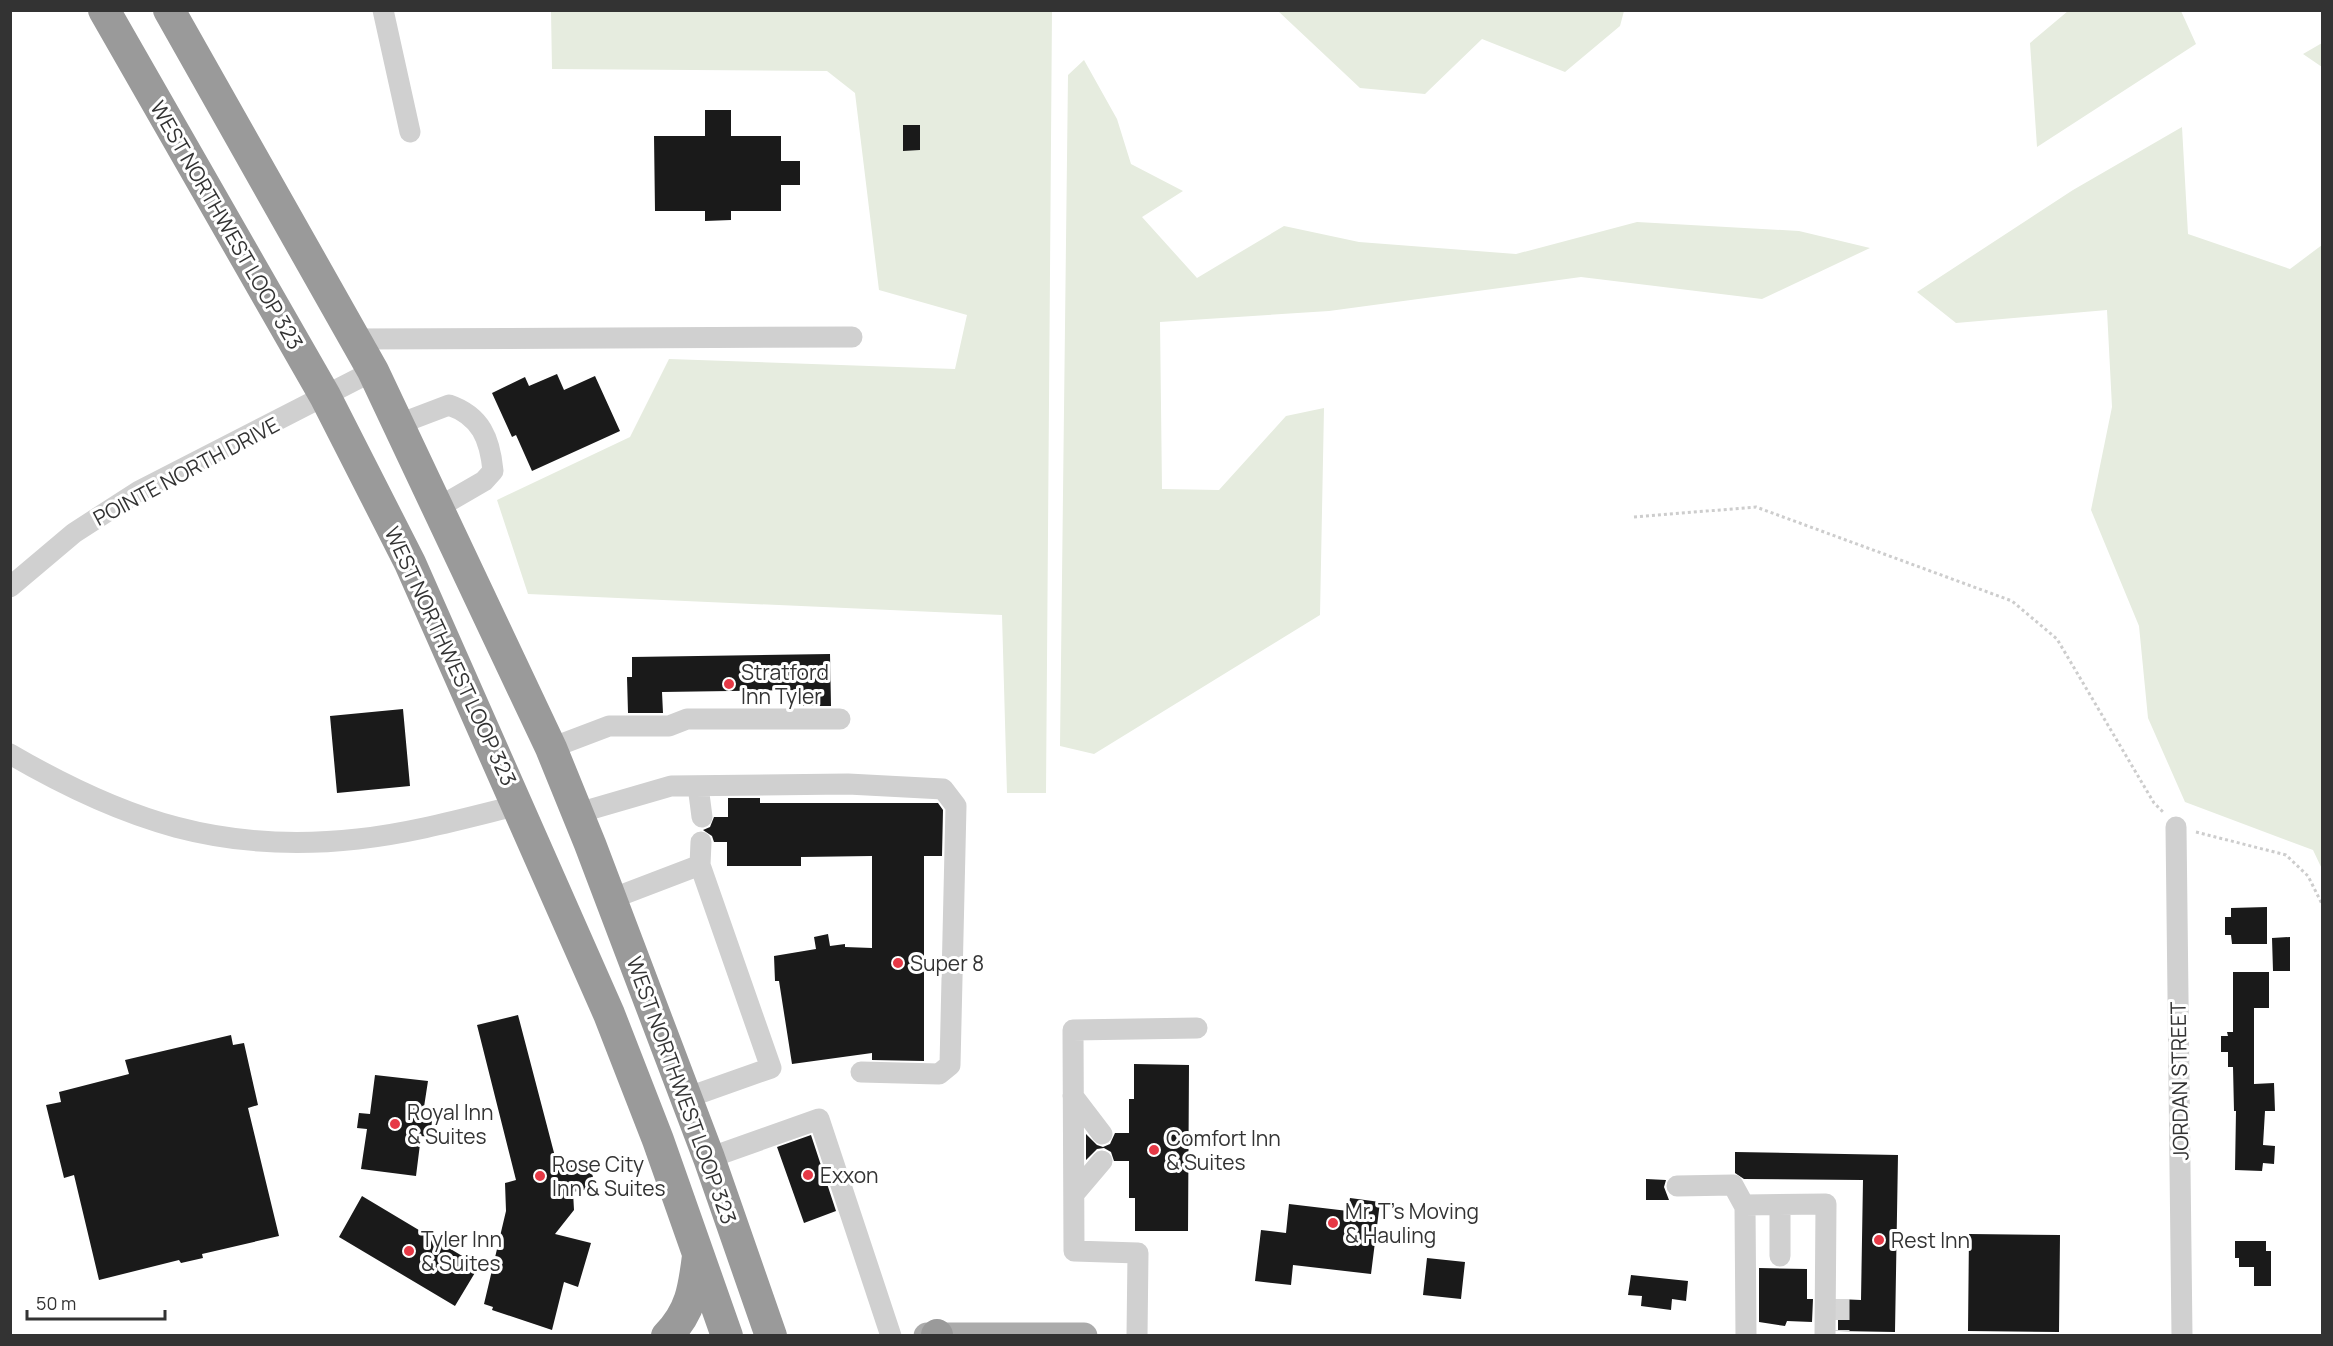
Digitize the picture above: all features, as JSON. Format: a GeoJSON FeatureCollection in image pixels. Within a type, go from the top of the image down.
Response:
{"type":"FeatureCollection","features":[{"type":"Feature","properties":{"kind":"highway","name":"WEST NORTHWEST LOOP 323"},"geometry":{"type":"LineString","coordinates":[[104,10],[325,396],[410,563],[609,1014],[727,1335]]}},
{"type":"Feature","properties":{"kind":"highway","name":"WEST NORTHWEST LOOP 323"},"geometry":{"type":"LineString","coordinates":[[169,10],[373,371],[551,748],[578,813],[709,1158],[771,1335]]}},
{"type":"Feature","properties":{"kind":"highway"},"geometry":{"type":"LineString","coordinates":[[667,1335],[682,1319],[690,1305],[698,1252]]}},
{"type":"Feature","properties":{"kind":"main road"},"geometry":{"type":"LineString","coordinates":[[927,1335],[1084,1335]]}},
{"type":"Feature","properties":{"kind":"street"},"geometry":{"type":"LineString","coordinates":[[383,10],[410,132]]}},
{"type":"Feature","properties":{"kind":"street"},"geometry":{"type":"LineString","coordinates":[[355,339],[852,337]]}},
{"type":"Feature","properties":{"kind":"street","name":"POINTE NORTH DRIVE"},"geometry":{"type":"LineString","coordinates":[[10,587],[74,533],[139,491],[373,371]]}},
{"type":"Feature","properties":{"kind":"street"},"geometry":{"type":"LineString","coordinates":[[399,424],[448,405],[475,418],[491,453],[493,471],[484,481],[439,507]]}},
{"type":"Feature","properties":{"kind":"street"},"geometry":{"type":"LineString","coordinates":[[551,748],[609,726],[669,726],[687,718],[840,718]]}},
{"type":"Feature","properties":{"kind":"street"},"geometry":{"type":"LineString","coordinates":[[10,754],[61,783],[115,808],[186,830],[242,839],[299,842],[359,839],[422,828],[519,806]]}},
{"type":"Feature","properties":{"kind":"street"},"geometry":{"type":"LineString","coordinates":[[578,813],[671,786],[848,784],[943,789],[956,806],[950,1065],[939,1074],[861,1072]]}},
{"type":"Feature","properties":{"kind":"street"},"geometry":{"type":"LineString","coordinates":[[698,786],[702,817]]}},
{"type":"Feature","properties":{"kind":"street","name":"JORDAN STREET"},"geometry":{"type":"LineString","coordinates":[[2176,827],[2182,1335]]}},
{"type":"Feature","properties":{"kind":"street"},"geometry":{"type":"LineString","coordinates":[[686,1098],[771,1068],[700,865],[702,842]]}},
{"type":"Feature","properties":{"kind":"street"},"geometry":{"type":"LineString","coordinates":[[611,899],[700,865]]}},
{"type":"Feature","properties":{"kind":"street"},"geometry":{"type":"LineString","coordinates":[[1137,1335],[1138,1253],[1074,1251],[1073,1030],[1197,1028]]}},
{"type":"Feature","properties":{"kind":"street"},"geometry":{"type":"LineString","coordinates":[[1073,1096],[1102,1134]]}},
{"type":"Feature","properties":{"kind":"street"},"geometry":{"type":"LineString","coordinates":[[709,1158],[819,1119],[891,1335]]}},
{"type":"Feature","properties":{"kind":"street"},"geometry":{"type":"LineString","coordinates":[[1074,1194],[1102,1161]]}},
{"type":"Feature","properties":{"kind":"street"},"geometry":{"type":"LineString","coordinates":[[1677,1186],[1733,1185],[1745,1207],[1746,1335]]}},
{"type":"Feature","properties":{"kind":"street"},"geometry":{"type":"LineString","coordinates":[[1745,1207],[1826,1204],[1826,1277],[1834,1334]]}},
{"type":"Feature","properties":{"kind":"street"},"geometry":{"type":"LineString","coordinates":[[1780,1205],[1780,1257]]}},
{"type":"Feature","properties":{"kind":"street"},"geometry":{"type":"LineString","coordinates":[[1826,1277],[1838,1285],[1839,1299]]}},
{"type":"Feature","properties":{"kind":"path"},"geometry":{"type":"LineString","coordinates":[[1634,517],[1756,507],[2012,601],[2056,639],[2154,803],[2176,827],[2286,855],[2308,876],[2322,904]]}},
{"type":"Feature","properties":{"kind":"shaded area"},"geometry":{"type":"Polygon","coordinates":[[[551,11],[1052,11],[1046,793],[1007,793],[1002,615],[528,594],[497,500],[630,437],[669,359],[955,369],[967,315],[879,290],[855,93],[827,71],[552,69],[551,11]]]}},
{"type":"Feature","properties":{"kind":"shaded area"},"geometry":{"type":"Polygon","coordinates":[[[1278,11],[1624,11],[1620,26],[1565,72],[1482,39],[1425,94],[1360,88],[1278,11]]]}},
{"type":"Feature","properties":{"kind":"shaded area"},"geometry":{"type":"Polygon","coordinates":[[[2068,11],[2181,11],[2196,44],[2037,147],[2030,43],[2068,11]]]}},
{"type":"Feature","properties":{"kind":"shaded area"},"geometry":{"type":"Polygon","coordinates":[[[2322,43],[2322,67],[2303,54],[2322,43]]]}},
{"type":"Feature","properties":{"kind":"shaded area"},"geometry":{"type":"Polygon","coordinates":[[[1084,60],[1117,119],[1131,164],[1183,191],[1142,217],[1197,278],[1284,226],[1359,242],[1516,254],[1637,222],[1799,231],[1870,248],[1762,299],[1581,277],[1329,311],[1160,322],[1162,489],[1219,490],[1286,416],[1324,408],[1320,615],[1094,754],[1060,746],[1068,75],[1084,60]]]}},
{"type":"Feature","properties":{"kind":"shaded area"},"geometry":{"type":"Polygon","coordinates":[[[2182,127],[2188,234],[2290,269],[2322,245],[2322,869],[2313,850],[2185,802],[2148,718],[2139,626],[2091,510],[2112,407],[2107,310],[1956,323],[1917,292],[2073,190],[2182,127]]]}},
{"type":"Feature","properties":{"kind":"building"},"geometry":{"type":"Polygon","coordinates":[[[705,110],[731,110],[731,136],[781,136],[781,161],[800,161],[800,185],[781,185],[781,211],[731,211],[731,220],[705,221],[705,211],[655,211],[654,136],[705,136],[705,110]]]}},
{"type":"Feature","properties":{"kind":"building"},"geometry":{"type":"Polygon","coordinates":[[[903,125],[920,125],[920,150],[903,151],[903,125]]]}},
{"type":"Feature","properties":{"kind":"building"},"geometry":{"type":"Polygon","coordinates":[[[557,374],[564,390],[595,376],[620,431],[532,471],[516,435],[512,437],[492,393],[525,377],[529,386],[557,374]]]}},
{"type":"Feature","properties":{"kind":"building","name":"Stratford Inn Tyler"},"geometry":{"type":"Polygon","coordinates":[[[830,654],[831,706],[803,706],[802,690],[662,692],[663,713],[628,713],[627,677],[632,677],[632,657],[830,654]]]}},
{"type":"Feature","properties":{"kind":"building"},"geometry":{"type":"Polygon","coordinates":[[[403,709],[410,786],[337,793],[330,716],[403,709]]]}},
{"type":"Feature","properties":{"kind":"building","name":"Super 8"},"geometry":{"type":"Polygon","coordinates":[[[728,798],[760,798],[760,803],[938,803],[943,810],[942,856],[924,856],[924,1061],[872,1060],[872,1053],[792,1064],[779,981],[775,981],[774,956],[816,949],[814,937],[828,934],[830,946],[845,944],[845,947],[872,948],[872,856],[801,857],[801,866],[727,866],[727,842],[714,842],[712,836],[703,830],[710,827],[714,817],[728,817],[728,798]]]}},
{"type":"Feature","properties":{"kind":"building"},"geometry":{"type":"Polygon","coordinates":[[[2267,907],[2267,944],[2232,944],[2231,935],[2225,935],[2225,917],[2231,917],[2231,908],[2267,907]]]}},
{"type":"Feature","properties":{"kind":"building"},"geometry":{"type":"Polygon","coordinates":[[[2290,937],[2290,971],[2273,971],[2272,938],[2290,937]]]}},
{"type":"Feature","properties":{"kind":"building"},"geometry":{"type":"Polygon","coordinates":[[[2233,972],[2269,972],[2269,1008],[2254,1008],[2254,1084],[2274,1083],[2275,1111],[2265,1111],[2263,1145],[2275,1146],[2274,1164],[2263,1163],[2262,1171],[2235,1170],[2236,1111],[2234,1111],[2233,1067],[2228,1067],[2228,1052],[2221,1052],[2221,1036],[2228,1036],[2227,1032],[2233,1032],[2233,972]]]}},
{"type":"Feature","properties":{"kind":"building","name":"Rose City Inn & Suites"},"geometry":{"type":"Polygon","coordinates":[[[518,1015],[558,1168],[590,1162],[595,1188],[573,1192],[574,1210],[555,1234],[591,1243],[578,1287],[564,1282],[552,1330],[492,1310],[493,1307],[484,1304],[506,1211],[505,1183],[516,1180],[477,1025],[518,1015]]]}},
{"type":"Feature","properties":{"kind":"building"},"geometry":{"type":"Polygon","coordinates":[[[231,1035],[233,1045],[244,1043],[258,1105],[248,1108],[279,1236],[202,1254],[203,1258],[181,1263],[179,1260],[99,1280],[74,1175],[64,1178],[46,1105],[61,1102],[59,1092],[129,1074],[125,1060],[231,1035]]]}},
{"type":"Feature","properties":{"kind":"building","name":"Comfort Inn & Suites"},"geometry":{"type":"Polygon","coordinates":[[[1134,1064],[1189,1065],[1188,1231],[1135,1231],[1135,1198],[1129,1198],[1129,1161],[1114,1161],[1111,1152],[1104,1148],[1097,1149],[1086,1160],[1086,1134],[1097,1145],[1103,1147],[1110,1144],[1115,1133],[1129,1133],[1129,1099],[1134,1099],[1134,1064]]]}},
{"type":"Feature","properties":{"kind":"building","name":"Royal Inn & Suites"},"geometry":{"type":"Polygon","coordinates":[[[375,1075],[428,1081],[422,1120],[432,1121],[430,1137],[421,1136],[416,1176],[361,1169],[367,1129],[357,1128],[359,1113],[370,1114],[375,1075]]]}},
{"type":"Feature","properties":{"kind":"building","name":"Exxon"},"geometry":{"type":"Polygon","coordinates":[[[811,1135],[836,1211],[804,1223],[777,1147],[811,1135]]]}},
{"type":"Feature","properties":{"kind":"building","name":"Rest Inn"},"geometry":{"type":"Polygon","coordinates":[[[1735,1152],[1898,1155],[1895,1332],[1838,1331],[1838,1299],[1861,1300],[1863,1180],[1744,1179],[1735,1173],[1735,1152]]]}},
{"type":"Feature","properties":{"kind":"building"},"geometry":{"type":"Polygon","coordinates":[[[1646,1179],[1666,1180],[1664,1187],[1669,1200],[1646,1200],[1646,1179]]]}},
{"type":"Feature","properties":{"kind":"building","name":"Tyler Inn & Suites"},"geometry":{"type":"Polygon","coordinates":[[[362,1196],[479,1266],[455,1306],[339,1237],[362,1196]]]}},
{"type":"Feature","properties":{"kind":"building"},"geometry":{"type":"Polygon","coordinates":[[[1350,1198],[1380,1202],[1371,1274],[1293,1265],[1291,1285],[1255,1281],[1261,1230],[1286,1233],[1289,1204],[1348,1211],[1350,1198]]]}},
{"type":"Feature","properties":{"kind":"building"},"geometry":{"type":"Polygon","coordinates":[[[1969,1234],[2060,1235],[2059,1332],[1968,1331],[1969,1234]]]}},
{"type":"Feature","properties":{"kind":"building"},"geometry":{"type":"Polygon","coordinates":[[[2235,1241],[2266,1241],[2266,1251],[2271,1251],[2271,1286],[2254,1286],[2254,1267],[2239,1267],[2239,1258],[2235,1258],[2235,1241]]]}},
{"type":"Feature","properties":{"kind":"building"},"geometry":{"type":"Polygon","coordinates":[[[1427,1258],[1465,1262],[1461,1299],[1423,1295],[1427,1258]]]}},
{"type":"Feature","properties":{"kind":"building"},"geometry":{"type":"Polygon","coordinates":[[[1759,1268],[1807,1269],[1807,1299],[1813,1299],[1812,1322],[1787,1321],[1785,1326],[1759,1322],[1759,1268]]]}},
{"type":"Feature","properties":{"kind":"building"},"geometry":{"type":"Polygon","coordinates":[[[1631,1275],[1688,1281],[1686,1301],[1672,1299],[1671,1310],[1641,1306],[1642,1296],[1628,1295],[1631,1275]]]}},
{"type":"Feature","properties":{"kind":"tunnel"},"geometry":{"type":"LineString","coordinates":[[1839,1299],[1839,1331]]}},
{"type":"Feature","properties":{"kind":"place","name":"Stratford Inn Tyler"},"geometry":{"type":"Point","coordinates":[729,684]}},
{"type":"Feature","properties":{"kind":"place","name":"Super 8"},"geometry":{"type":"Point","coordinates":[898,963]}},
{"type":"Feature","properties":{"kind":"place","name":"Royal Inn & Suites"},"geometry":{"type":"Point","coordinates":[395,1124]}},
{"type":"Feature","properties":{"kind":"place","name":"Comfort Inn & Suites"},"geometry":{"type":"Point","coordinates":[1154,1150]}},
{"type":"Feature","properties":{"kind":"place","name":"Exxon"},"geometry":{"type":"Point","coordinates":[808,1175]}},
{"type":"Feature","properties":{"kind":"place","name":"Rose City Inn & Suites"},"geometry":{"type":"Point","coordinates":[540,1176]}},
{"type":"Feature","properties":{"kind":"place","name":"Mr. T's Moving & Hauling"},"geometry":{"type":"Point","coordinates":[1333,1223]}},
{"type":"Feature","properties":{"kind":"place","name":"Rest Inn"},"geometry":{"type":"Point","coordinates":[1879,1240]}},
{"type":"Feature","properties":{"kind":"place","name":"Tyler Inn & Suites"},"geometry":{"type":"Point","coordinates":[409,1251]}}]}
